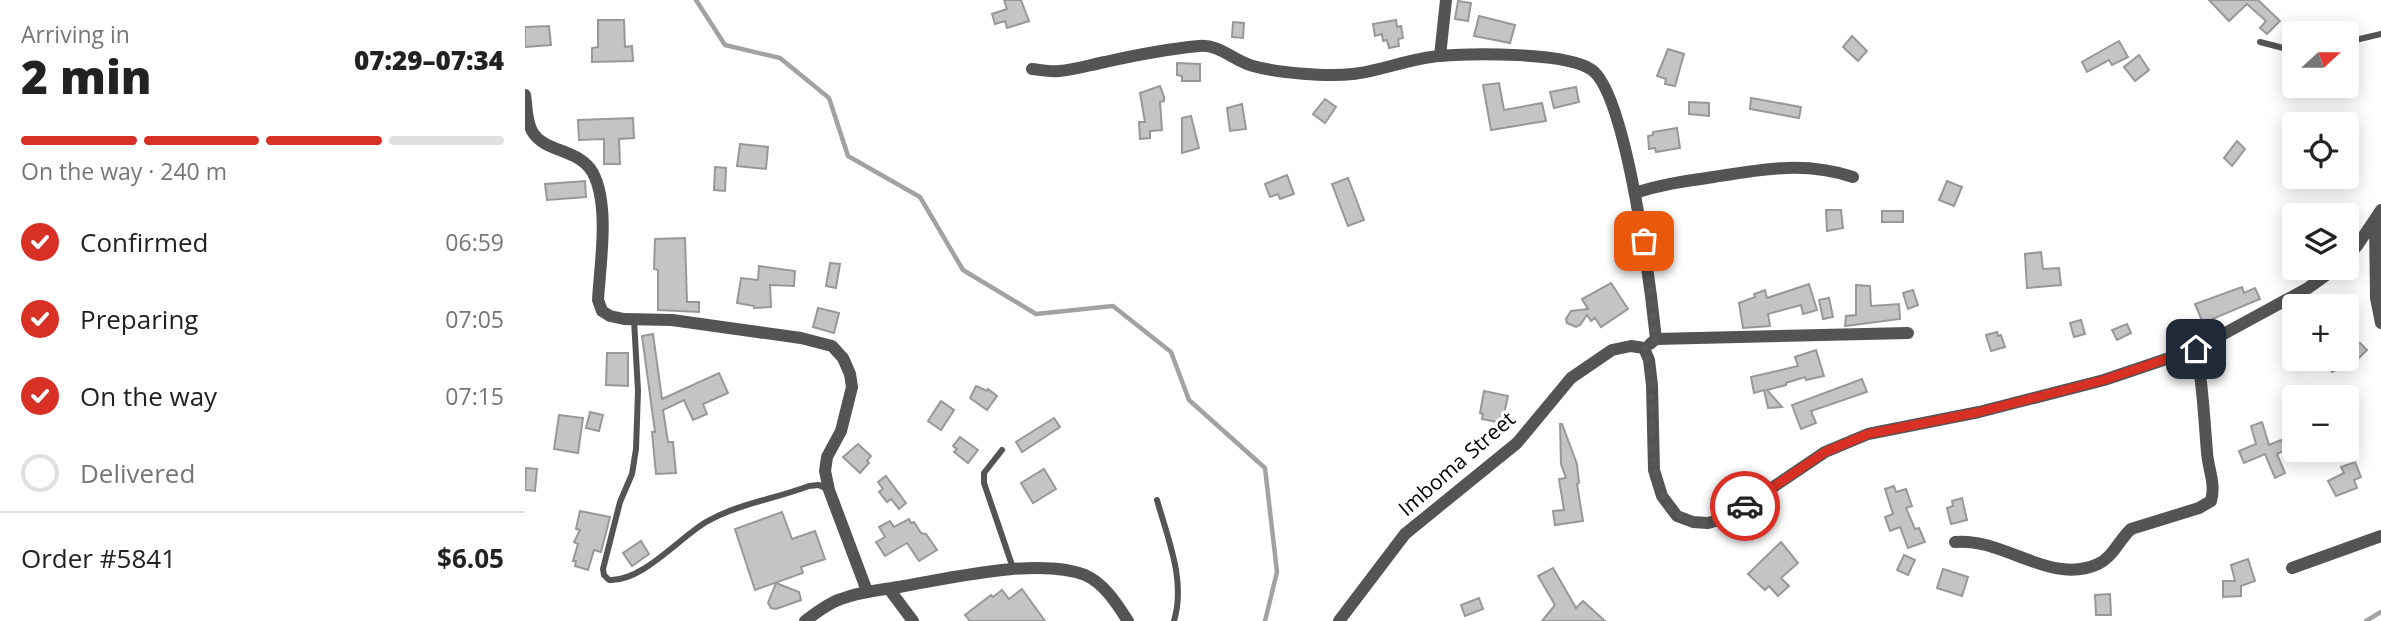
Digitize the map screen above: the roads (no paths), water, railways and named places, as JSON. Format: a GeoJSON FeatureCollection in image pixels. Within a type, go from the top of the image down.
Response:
{"type":"FeatureCollection","features":[{"type":"Feature","properties":{"kind":"street"},"geometry":{"type":"LineString","coordinates":[[1440,55],[1446,0]]}},
{"type":"Feature","properties":{"kind":"street"},"geometry":{"type":"LineString","coordinates":[[1032,69],[1059,71],[1202,45],[1221,50],[1251,66],[1305,73],[1352,74],[1440,55],[1513,55],[1567,60],[1592,70],[1604,86],[1635,192],[1648,266],[1656,340]]}},
{"type":"Feature","properties":{"kind":"street"},"geometry":{"type":"LineString","coordinates":[[525,95],[528,121],[533,133],[545,144],[580,158],[592,171],[602,197],[598,300],[602,311],[610,316],[672,320],[801,338],[832,346],[843,358],[852,387],[841,431],[827,457],[825,471],[829,490],[867,590]]}},
{"type":"Feature","properties":{"kind":"street"},"geometry":{"type":"LineString","coordinates":[[1635,192],[1663,184],[1800,166],[1830,169],[1853,177]]}},
{"type":"Feature","properties":{"kind":"street"},"geometry":{"type":"LineString","coordinates":[[2359,241],[2378,215]]}},
{"type":"Feature","properties":{"kind":"street"},"geometry":{"type":"LineString","coordinates":[[2378,215],[2376,298],[2381,323]]}},
{"type":"Feature","properties":{"kind":"street"},"geometry":{"type":"LineString","coordinates":[[1908,333],[1656,340],[1644,348],[1649,360],[1652,385],[1654,470],[1662,496],[1677,516],[1693,522],[1708,523],[1729,517],[1825,452],[1868,434],[1979,412],[2104,380],[2196,349],[2319,280]]}},
{"type":"Feature","properties":{"kind":"street","name":"Imboma Street"},"geometry":{"type":"LineString","coordinates":[[1339,621],[1405,534],[1517,443],[1571,378],[1612,350],[1631,346],[1644,348]]}},
{"type":"Feature","properties":{"kind":"street"},"geometry":{"type":"LineString","coordinates":[[1955,542],[1978,542],[2053,568],[2075,570],[2097,564],[2109,557],[2131,529],[2199,508],[2211,501],[2212,481],[2207,456],[2202,376],[2196,349]]}},
{"type":"Feature","properties":{"kind":"street"},"geometry":{"type":"LineString","coordinates":[[2292,568],[2381,537]]}},
{"type":"Feature","properties":{"kind":"street"},"geometry":{"type":"LineString","coordinates":[[805,621],[837,600],[867,590],[889,589],[989,571],[1045,568],[1087,575],[1116,602],[1128,621]]}},
{"type":"Feature","properties":{"kind":"street"},"geometry":{"type":"LineString","coordinates":[[889,589],[913,621]]}},
{"type":"Feature","properties":{"kind":"lane"},"geometry":{"type":"LineString","coordinates":[[2359,39],[2381,34]]}},
{"type":"Feature","properties":{"kind":"lane"},"geometry":{"type":"LineString","coordinates":[[2260,42],[2282,48]]}},
{"type":"Feature","properties":{"kind":"lane"},"geometry":{"type":"LineString","coordinates":[[634,319],[638,391],[636,449],[632,474],[620,502],[603,569],[604,575],[610,580],[625,578],[648,566],[724,512],[809,486],[819,485],[829,490]]}},
{"type":"Feature","properties":{"kind":"lane"},"geometry":{"type":"LineString","coordinates":[[1002,450],[984,473],[984,483],[1014,570]]}},
{"type":"Feature","properties":{"kind":"lane"},"geometry":{"type":"LineString","coordinates":[[1157,500],[1175,565],[1179,605],[1174,621]]}},
{"type":"Feature","properties":{"kind":"waterway"},"geometry":{"type":"LineString","coordinates":[[696,0],[725,45],[780,58],[829,98],[848,156],[920,197],[963,270],[1036,314],[1113,306],[1171,352],[1189,400],[1265,468],[1277,572],[1265,621]]}},
{"type":"Feature","properties":{"kind":"waterway"},"geometry":{"type":"LineString","coordinates":[[2366,621],[2381,612]]}}]}
